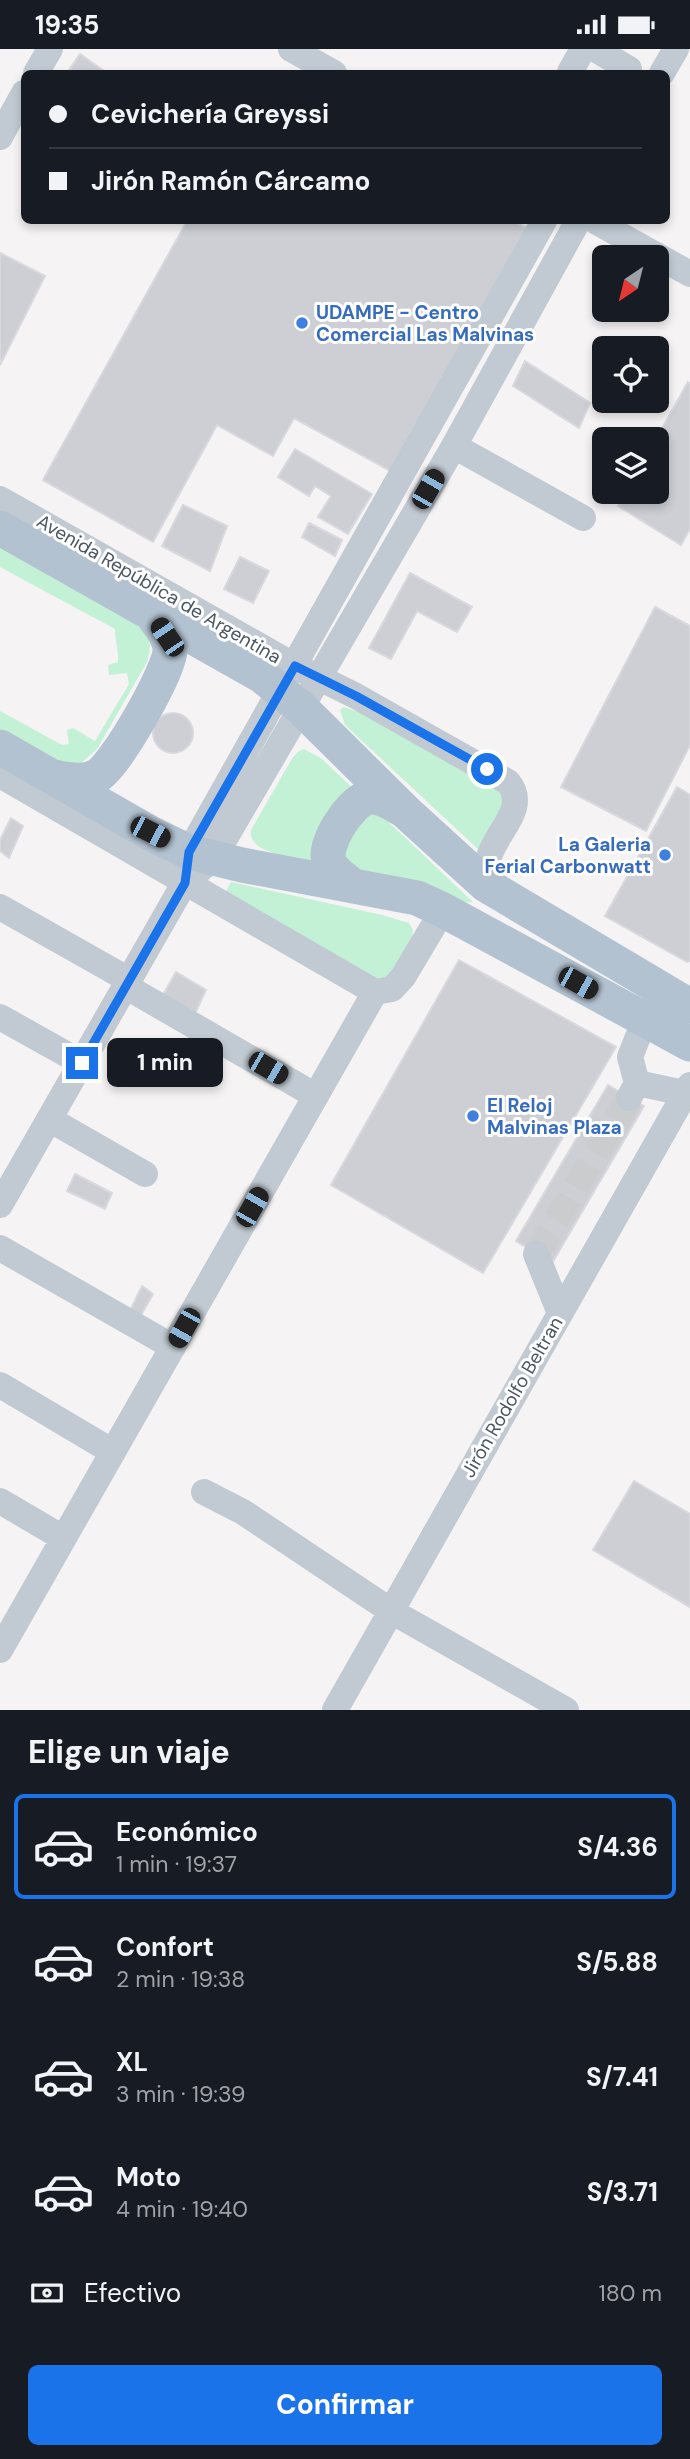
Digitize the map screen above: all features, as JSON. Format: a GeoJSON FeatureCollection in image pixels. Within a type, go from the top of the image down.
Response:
{"type":"FeatureCollection","features":[{"type":"Feature","properties":{"kind":"main road","name":"Avenida República de Argentina"},"geometry":{"type":"LineString","coordinates":[[0,528],[262,676],[292,689],[406,811],[486,885],[690,1006]]}},
{"type":"Feature","properties":{"kind":"main road"},"geometry":{"type":"LineString","coordinates":[[51,776],[83,781],[98,776],[117,756],[167,663],[170,649],[167,637],[150,612]]}},
{"type":"Feature","properties":{"kind":"main road"},"geometry":{"type":"LineString","coordinates":[[0,747],[150,832],[196,864],[353,886],[417,898],[690,1044]]}},
{"type":"Feature","properties":{"kind":"main road"},"geometry":{"type":"LineString","coordinates":[[353,886],[336,872],[329,862],[328,851],[331,840],[349,811],[369,797],[382,799],[406,811]]}},
{"type":"Feature","properties":{"kind":"street"},"geometry":{"type":"LineString","coordinates":[[38,70],[50,49]]}},
{"type":"Feature","properties":{"kind":"street"},"geometry":{"type":"LineString","coordinates":[[291,49],[329,70]]}},
{"type":"Feature","properties":{"kind":"street"},"geometry":{"type":"LineString","coordinates":[[570,70],[583,49]]}},
{"type":"Feature","properties":{"kind":"street"},"geometry":{"type":"LineString","coordinates":[[595,49],[632,64]]}},
{"type":"Feature","properties":{"kind":"street"},"geometry":{"type":"LineString","coordinates":[[664,70],[676,49]]}},
{"type":"Feature","properties":{"kind":"street"},"geometry":{"type":"LineString","coordinates":[[0,137],[21,98]]}},
{"type":"Feature","properties":{"kind":"street"},"geometry":{"type":"LineString","coordinates":[[0,1205],[196,864],[542,224]]}},
{"type":"Feature","properties":{"kind":"street"},"geometry":{"type":"LineString","coordinates":[[292,689],[318,678],[454,446],[576,224]]}},
{"type":"Feature","properties":{"kind":"street"},"geometry":{"type":"LineString","coordinates":[[600,224],[690,274]]}},
{"type":"Feature","properties":{"kind":"street"},"geometry":{"type":"LineString","coordinates":[[454,446],[583,518]]}},
{"type":"Feature","properties":{"kind":"street","name":"Avenida República de Argentina"},"geometry":{"type":"LineString","coordinates":[[0,499],[292,689]]}},
{"type":"Feature","properties":{"kind":"street"},"geometry":{"type":"LineString","coordinates":[[318,678],[508,782],[516,792],[516,804],[489,855],[486,885]]}},
{"type":"Feature","properties":{"kind":"street"},"geometry":{"type":"LineString","coordinates":[[0,775],[196,864],[375,992],[392,989],[403,977],[443,910]]}},
{"type":"Feature","properties":{"kind":"street"},"geometry":{"type":"LineString","coordinates":[[0,907],[316,1096]]}},
{"type":"Feature","properties":{"kind":"street"},"geometry":{"type":"LineString","coordinates":[[0,1650],[8,1618],[63,1538],[375,992]]}},
{"type":"Feature","properties":{"kind":"street"},"geometry":{"type":"LineString","coordinates":[[0,1017],[82,1063]]}},
{"type":"Feature","properties":{"kind":"street"},"geometry":{"type":"LineString","coordinates":[[645,1019],[630,1056],[633,1090],[687,1089]]}},
{"type":"Feature","properties":{"kind":"street","name":"Jirón Rodolfo Beltran"},"geometry":{"type":"LineString","coordinates":[[336,1710],[687,1089]]}},
{"type":"Feature","properties":{"kind":"street"},"geometry":{"type":"LineString","coordinates":[[49,1119],[145,1174]]}},
{"type":"Feature","properties":{"kind":"street"},"geometry":{"type":"LineString","coordinates":[[0,1248],[173,1347]]}},
{"type":"Feature","properties":{"kind":"street"},"geometry":{"type":"LineString","coordinates":[[537,1254],[560,1313]]}},
{"type":"Feature","properties":{"kind":"street"},"geometry":{"type":"LineString","coordinates":[[0,1385],[113,1452]]}},
{"type":"Feature","properties":{"kind":"street"},"geometry":{"type":"LineString","coordinates":[[204,1492],[243,1511],[391,1611],[566,1710]]}},
{"type":"Feature","properties":{"kind":"street"},"geometry":{"type":"LineString","coordinates":[[0,1501],[63,1538]]}},
{"type":"Feature","properties":{"kind":"green space"},"geometry":{"type":"Polygon","coordinates":[[[0,545],[135,623],[149,640],[147,662],[97,749],[82,762],[73,765],[60,764],[0,730],[0,711],[62,745],[69,744],[67,730],[73,728],[95,741],[129,684],[127,673],[109,675],[108,665],[118,662],[115,629],[0,567],[0,545]]]}},
{"type":"Feature","properties":{"kind":"green space"},"geometry":{"type":"Polygon","coordinates":[[[343,707],[385,720],[512,795],[480,851],[345,725],[340,710],[343,707]]]}},
{"type":"Feature","properties":{"kind":"green space"},"geometry":{"type":"Polygon","coordinates":[[[304,749],[322,759],[473,902],[463,903],[279,855],[256,844],[251,830],[293,757],[304,749]]]}},
{"type":"Feature","properties":{"kind":"green space"},"geometry":{"type":"Polygon","coordinates":[[[231,882],[409,923],[413,930],[412,937],[391,975],[376,981],[223,897],[231,882]]]}},
{"type":"Feature","properties":{"kind":"building"},"geometry":{"type":"Polygon","coordinates":[[[80,54],[103,70],[69,70],[80,54]]]}},
{"type":"Feature","properties":{"kind":"building","name":"UDAMPE - Centro Comercial Las Malvinas"},"geometry":{"type":"Polygon","coordinates":[[[185,224],[519,224],[526,228],[392,472],[294,418],[273,456],[217,425],[153,542],[43,480],[185,224]]]}},
{"type":"Feature","properties":{"kind":"building"},"geometry":{"type":"Polygon","coordinates":[[[0,253],[45,276],[0,365],[0,253]]]}},
{"type":"Feature","properties":{"kind":"building"},"geometry":{"type":"Polygon","coordinates":[[[525,361],[590,403],[579,428],[513,386],[525,361]]]}},
{"type":"Feature","properties":{"kind":"building"},"geometry":{"type":"Polygon","coordinates":[[[688,382],[690,529],[681,545],[618,506],[669,504],[669,427],[663,427],[688,382]]]}},
{"type":"Feature","properties":{"kind":"building"},"geometry":{"type":"Polygon","coordinates":[[[295,449],[372,494],[348,534],[318,517],[331,496],[315,486],[309,496],[278,477],[295,449]]]}},
{"type":"Feature","properties":{"kind":"building"},"geometry":{"type":"Polygon","coordinates":[[[183,505],[227,526],[210,571],[162,546],[183,505]]]}},
{"type":"Feature","properties":{"kind":"building"},"geometry":{"type":"Polygon","coordinates":[[[309,523],[342,540],[335,556],[302,537],[309,523]]]}},
{"type":"Feature","properties":{"kind":"building"},"geometry":{"type":"Polygon","coordinates":[[[240,557],[269,571],[253,603],[224,589],[240,557]]]}},
{"type":"Feature","properties":{"kind":"building"},"geometry":{"type":"Polygon","coordinates":[[[410,573],[472,607],[457,632],[417,611],[391,659],[369,648],[410,573]]]}},
{"type":"Feature","properties":{"kind":"building"},"geometry":{"type":"Polygon","coordinates":[[[655,607],[690,626],[690,745],[646,831],[561,787],[655,607]]]}},
{"type":"Feature","properties":{"kind":"building"},"geometry":{"type":"Polygon","coordinates":[[[173,713],[181,714],[187,719],[192,725],[192,741],[187,747],[181,752],[173,753],[165,752],[159,747],[154,741],[153,733],[154,725],[159,719],[165,714],[173,713]]]}},
{"type":"Feature","properties":{"kind":"building","name":"La Galeria Ferial Carbonwatt"},"geometry":{"type":"Polygon","coordinates":[[[677,787],[690,795],[690,961],[687,962],[605,916],[677,787]]]}},
{"type":"Feature","properties":{"kind":"building"},"geometry":{"type":"Polygon","coordinates":[[[11,818],[23,826],[9,858],[0,851],[0,840],[11,818]]]}},
{"type":"Feature","properties":{"kind":"building","name":"El Reloj Malvinas Plaza"},"geometry":{"type":"Polygon","coordinates":[[[459,960],[616,1047],[483,1273],[331,1185],[459,960]]]}},
{"type":"Feature","properties":{"kind":"building"},"geometry":{"type":"Polygon","coordinates":[[[176,972],[206,990],[194,1016],[163,995],[176,972]]]}},
{"type":"Feature","properties":{"kind":"building"},"geometry":{"type":"Polygon","coordinates":[[[608,1085],[644,1106],[552,1263],[516,1241],[608,1085]]]}},
{"type":"Feature","properties":{"kind":"building"},"geometry":{"type":"Polygon","coordinates":[[[75,1174],[112,1193],[105,1209],[67,1191],[75,1174]]]}},
{"type":"Feature","properties":{"kind":"building"},"geometry":{"type":"Polygon","coordinates":[[[142,1286],[153,1294],[135,1326],[125,1321],[142,1286]]]}},
{"type":"Feature","properties":{"kind":"building"},"geometry":{"type":"Polygon","coordinates":[[[634,1481],[690,1514],[690,1607],[593,1550],[634,1481]]]}},
{"type":"Feature","properties":{"kind":"tunnel"},"geometry":{"type":"LineString","coordinates":[[536,1254],[629,1098]]}},
{"type":"Feature","properties":{"kind":"place","name":"UDAMPE - Centro Comercial Las Malvinas"},"geometry":{"type":"Point","coordinates":[302,323]}},
{"type":"Feature","properties":{"kind":"place","name":"La Galeria Ferial Carbonwatt"},"geometry":{"type":"Point","coordinates":[665,855]}},
{"type":"Feature","properties":{"kind":"place","name":"El Reloj Malvinas Plaza"},"geometry":{"type":"Point","coordinates":[473,1116]}},
{"type":"Feature","properties":{"kind":"route"},"geometry":{"type":"LineString","coordinates":[[82,1063],[185,883],[189,852],[295,666],[356,696],[487,769]]}}]}
